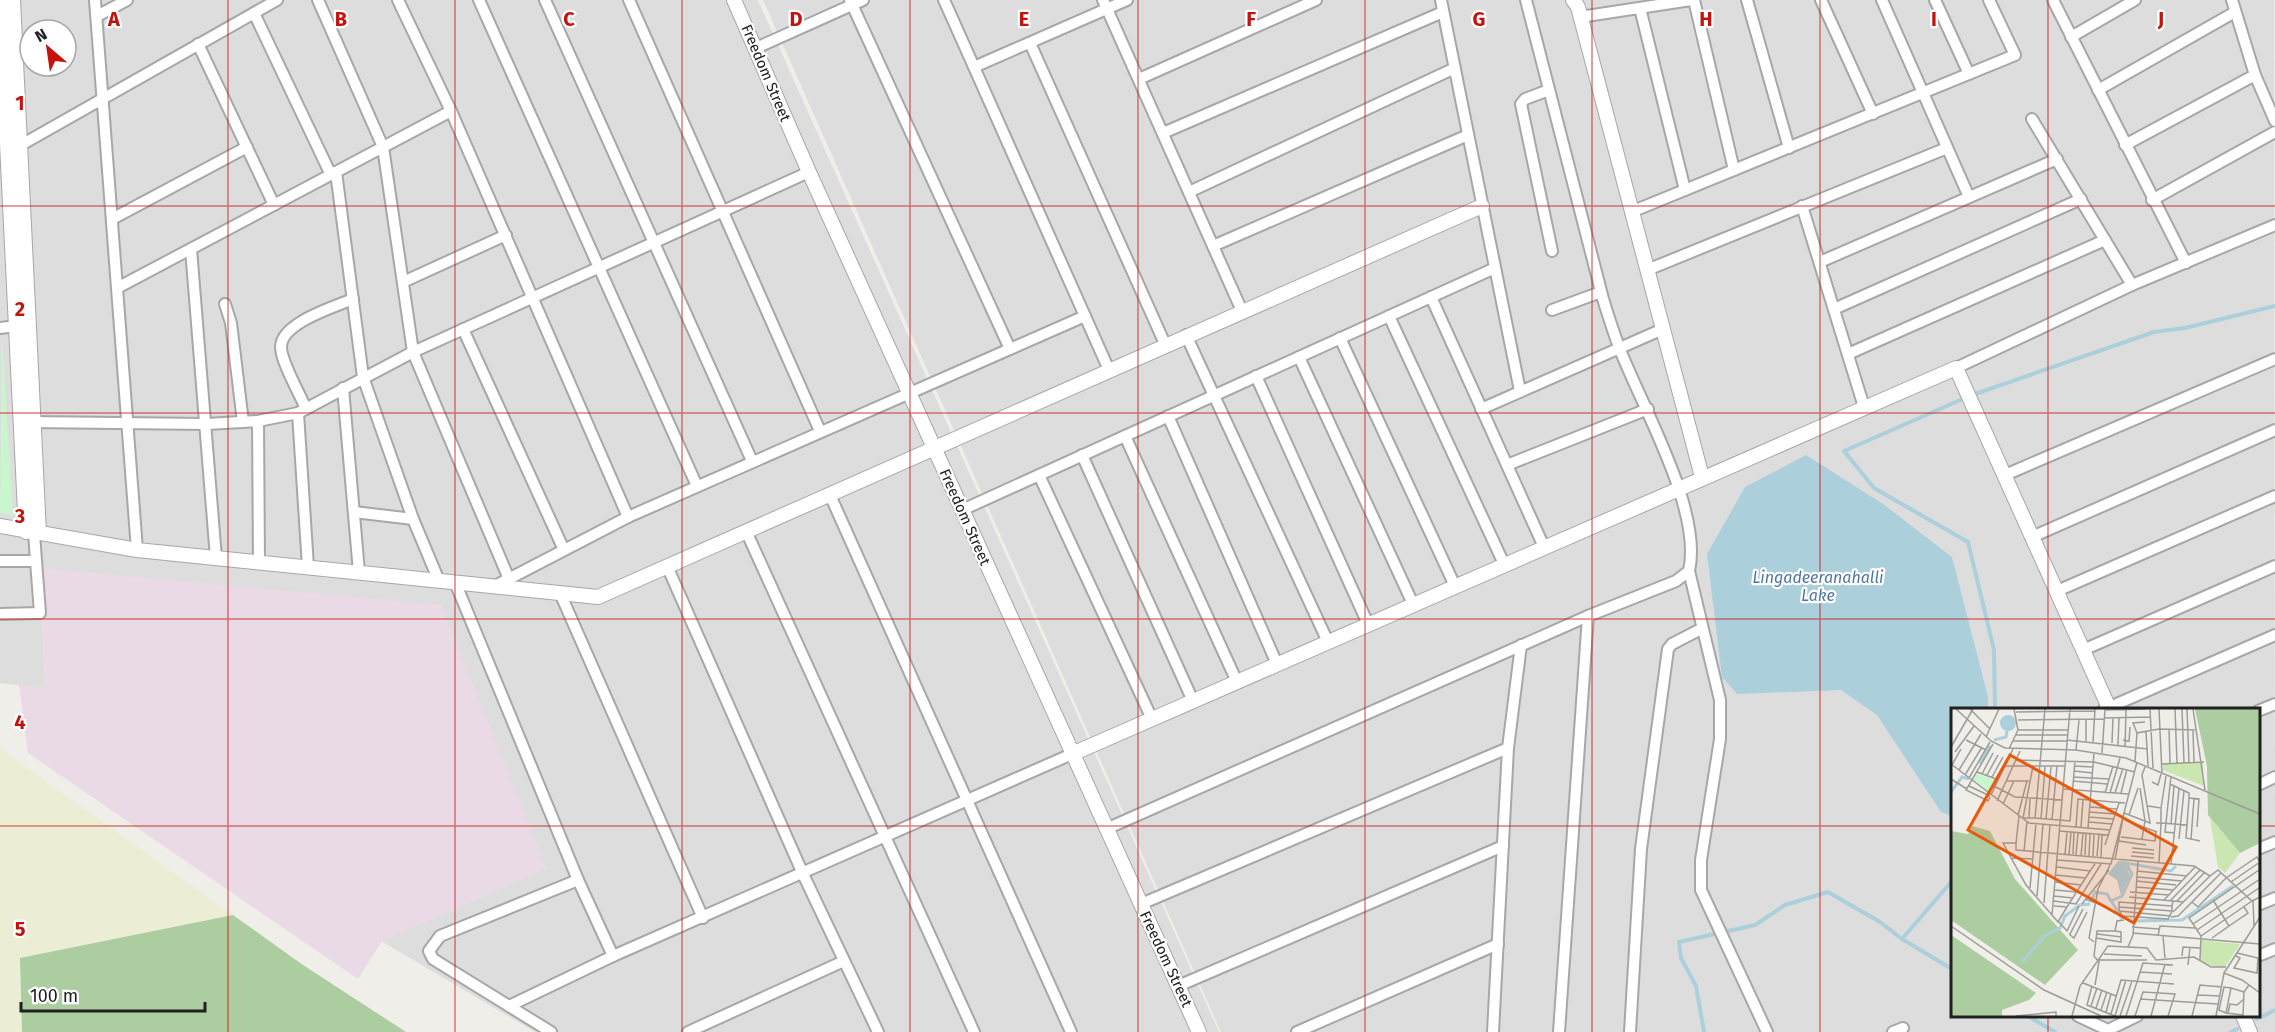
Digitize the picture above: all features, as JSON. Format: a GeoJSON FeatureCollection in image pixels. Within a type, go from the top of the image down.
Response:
{"type":"FeatureCollection","features":[{"type":"Feature","properties":{"kind":"street"},"geometry":{"type":"LineString","coordinates":[[0,0],[7,65],[21,146],[22,325]]}},
{"type":"Feature","properties":{"kind":"street"},"geometry":{"type":"LineString","coordinates":[[0,614],[39,613],[22,325],[8,153],[7,65],[14,0]]}},
{"type":"Feature","properties":{"kind":"street"},"geometry":{"type":"LineString","coordinates":[[95,0],[137,550]]}},
{"type":"Feature","properties":{"kind":"street"},"geometry":{"type":"LineString","coordinates":[[97,16],[127,0]]}},
{"type":"Feature","properties":{"kind":"street"},"geometry":{"type":"LineString","coordinates":[[8,153],[277,0]]}},
{"type":"Feature","properties":{"kind":"street"},"geometry":{"type":"LineString","coordinates":[[318,0],[383,147],[413,352],[508,579]]}},
{"type":"Feature","properties":{"kind":"street"},"geometry":{"type":"LineString","coordinates":[[398,0],[451,111],[628,517]]}},
{"type":"Feature","properties":{"kind":"street"},"geometry":{"type":"LineString","coordinates":[[479,0],[697,486]]}},
{"type":"Feature","properties":{"kind":"street"},"geometry":{"type":"LineString","coordinates":[[545,0],[652,243],[752,461]]}},
{"type":"Feature","properties":{"kind":"street"},"geometry":{"type":"LineString","coordinates":[[629,0],[820,431]]}},
{"type":"Feature","properties":{"kind":"street","name":"Freedom Street"},"geometry":{"type":"LineString","coordinates":[[734,0],[808,172],[1200,1032]]}},
{"type":"Feature","properties":{"kind":"street"},"geometry":{"type":"LineString","coordinates":[[756,48],[851,2],[864,0]]}},
{"type":"Feature","properties":{"kind":"street"},"geometry":{"type":"LineString","coordinates":[[944,0],[1109,370]]}},
{"type":"Feature","properties":{"kind":"street"},"geometry":{"type":"LineString","coordinates":[[974,67],[1030,43],[1105,4],[1127,0]]}},
{"type":"Feature","properties":{"kind":"street"},"geometry":{"type":"LineString","coordinates":[[1138,79],[1316,0]]}},
{"type":"Feature","properties":{"kind":"street"},"geometry":{"type":"LineString","coordinates":[[1441,0],[1520,391]]}},
{"type":"Feature","properties":{"kind":"street"},"geometry":{"type":"LineString","coordinates":[[1526,0],[1601,292],[1619,348],[1647,409],[1678,488],[1693,554],[1689,571],[1701,629],[1720,700],[1721,716],[1720,739],[1701,860],[1701,890],[1767,1032]]}},
{"type":"Feature","properties":{"kind":"street"},"geometry":{"type":"LineString","coordinates":[[1573,0],[1580,16],[1702,477]]}},
{"type":"Feature","properties":{"kind":"street"},"geometry":{"type":"LineString","coordinates":[[1580,16],[1693,0],[1734,170]]}},
{"type":"Feature","properties":{"kind":"street"},"geometry":{"type":"LineString","coordinates":[[1747,0],[1789,148]]}},
{"type":"Feature","properties":{"kind":"street"},"geometry":{"type":"LineString","coordinates":[[1821,0],[1873,114]]}},
{"type":"Feature","properties":{"kind":"street"},"geometry":{"type":"LineString","coordinates":[[1882,0],[1969,197]]}},
{"type":"Feature","properties":{"kind":"street"},"geometry":{"type":"LineString","coordinates":[[1935,0],[1969,74]]}},
{"type":"Feature","properties":{"kind":"street"},"geometry":{"type":"LineString","coordinates":[[1631,212],[2015,56],[1989,0]]}},
{"type":"Feature","properties":{"kind":"street"},"geometry":{"type":"LineString","coordinates":[[2053,0],[2186,264]]}},
{"type":"Feature","properties":{"kind":"street"},"geometry":{"type":"LineString","coordinates":[[2071,38],[2135,0]]}},
{"type":"Feature","properties":{"kind":"street"},"geometry":{"type":"LineString","coordinates":[[2232,0],[2255,75],[2275,121]]}},
{"type":"Feature","properties":{"kind":"street"},"geometry":{"type":"LineString","coordinates":[[851,2],[1010,349]]}},
{"type":"Feature","properties":{"kind":"street"},"geometry":{"type":"LineString","coordinates":[[1105,4],[1242,310]]}},
{"type":"Feature","properties":{"kind":"street"},"geometry":{"type":"LineString","coordinates":[[1640,8],[1685,190]]}},
{"type":"Feature","properties":{"kind":"street"},"geometry":{"type":"LineString","coordinates":[[1163,133],[1443,12]]}},
{"type":"Feature","properties":{"kind":"street"},"geometry":{"type":"LineString","coordinates":[[2098,90],[2235,12]]}},
{"type":"Feature","properties":{"kind":"street"},"geometry":{"type":"LineString","coordinates":[[254,13],[334,174],[363,377],[414,519],[439,580]]}},
{"type":"Feature","properties":{"kind":"street"},"geometry":{"type":"LineString","coordinates":[[1030,43],[1165,344]]}},
{"type":"Feature","properties":{"kind":"street"},"geometry":{"type":"LineString","coordinates":[[198,44],[274,205]]}},
{"type":"Feature","properties":{"kind":"street"},"geometry":{"type":"LineString","coordinates":[[1189,192],[1455,68]]}},
{"type":"Feature","properties":{"kind":"street"},"geometry":{"type":"LineString","coordinates":[[2125,145],[2255,75]]}},
{"type":"Feature","properties":{"kind":"street"},"geometry":{"type":"LineString","coordinates":[[1549,90],[1525,99],[1521,104],[1552,250]]}},
{"type":"Feature","properties":{"kind":"street"},"geometry":{"type":"LineString","coordinates":[[117,288],[451,111]]}},
{"type":"Feature","properties":{"kind":"street"},"geometry":{"type":"LineString","coordinates":[[2032,119],[2132,285]]}},
{"type":"Feature","properties":{"kind":"street"},"geometry":{"type":"LineString","coordinates":[[2152,200],[2275,132]]}},
{"type":"Feature","properties":{"kind":"street"},"geometry":{"type":"LineString","coordinates":[[1213,246],[1468,135]]}},
{"type":"Feature","properties":{"kind":"street"},"geometry":{"type":"LineString","coordinates":[[112,219],[247,147]]}},
{"type":"Feature","properties":{"kind":"street"},"geometry":{"type":"LineString","coordinates":[[1647,270],[1947,148]]}},
{"type":"Feature","properties":{"kind":"street"},"geometry":{"type":"LineString","coordinates":[[1820,262],[2056,159]]}},
{"type":"Feature","properties":{"kind":"street"},"geometry":{"type":"LineString","coordinates":[[27,422],[207,424],[258,421],[302,411],[413,352],[599,265],[808,172]]}},
{"type":"Feature","properties":{"kind":"street"},"geometry":{"type":"LineString","coordinates":[[1834,309],[2080,199]]}},
{"type":"Feature","properties":{"kind":"street"},"geometry":{"type":"LineString","coordinates":[[0,526],[137,550],[598,597],[1165,344],[1482,206]]}},
{"type":"Feature","properties":{"kind":"street"},"geometry":{"type":"LineString","coordinates":[[1803,206],[1864,407]]}},
{"type":"Feature","properties":{"kind":"street"},"geometry":{"type":"LineString","coordinates":[[509,1006],[613,956],[1702,477],[1956,368],[2132,285],[2275,225]]}},
{"type":"Feature","properties":{"kind":"street"},"geometry":{"type":"LineString","coordinates":[[403,282],[506,235]]}},
{"type":"Feature","properties":{"kind":"street"},"geometry":{"type":"LineString","coordinates":[[1848,354],[2105,240]]}},
{"type":"Feature","properties":{"kind":"street"},"geometry":{"type":"LineString","coordinates":[[191,249],[207,424],[216,558]]}},
{"type":"Feature","properties":{"kind":"street"},"geometry":{"type":"LineString","coordinates":[[962,510],[1495,268]]}},
{"type":"Feature","properties":{"kind":"street"},"geometry":{"type":"LineString","coordinates":[[1552,310],[1601,292]]}},
{"type":"Feature","properties":{"kind":"street"},"geometry":{"type":"LineString","coordinates":[[1431,297],[1544,547]]}},
{"type":"Feature","properties":{"kind":"street"},"geometry":{"type":"LineString","coordinates":[[308,567],[302,411],[282,352],[282,339],[295,325],[353,299]]}},
{"type":"Feature","properties":{"kind":"street"},"geometry":{"type":"LineString","coordinates":[[225,304],[231,323],[243,422]]}},
{"type":"Feature","properties":{"kind":"street"},"geometry":{"type":"LineString","coordinates":[[495,586],[628,517],[1085,316]]}},
{"type":"Feature","properties":{"kind":"street"},"geometry":{"type":"LineString","coordinates":[[1389,316],[1504,564]]}},
{"type":"Feature","properties":{"kind":"street"},"geometry":{"type":"LineString","coordinates":[[0,328],[22,325]]}},
{"type":"Feature","properties":{"kind":"street"},"geometry":{"type":"LineString","coordinates":[[463,329],[564,550]]}},
{"type":"Feature","properties":{"kind":"street"},"geometry":{"type":"LineString","coordinates":[[1481,409],[1663,329]]}},
{"type":"Feature","properties":{"kind":"street"},"geometry":{"type":"LineString","coordinates":[[1186,335],[1328,642]]}},
{"type":"Feature","properties":{"kind":"street"},"geometry":{"type":"LineString","coordinates":[[1340,338],[1455,586]]}},
{"type":"Feature","properties":{"kind":"street"},"geometry":{"type":"LineString","coordinates":[[1299,357],[1413,604]]}},
{"type":"Feature","properties":{"kind":"street"},"geometry":{"type":"LineString","coordinates":[[2005,475],[2275,359]]}},
{"type":"Feature","properties":{"kind":"street"},"geometry":{"type":"LineString","coordinates":[[1956,368],[2057,591],[2107,708]]}},
{"type":"Feature","properties":{"kind":"street"},"geometry":{"type":"LineString","coordinates":[[1257,376],[1368,624]]}},
{"type":"Feature","properties":{"kind":"street"},"geometry":{"type":"LineString","coordinates":[[344,388],[359,572]]}},
{"type":"Feature","properties":{"kind":"street"},"geometry":{"type":"LineString","coordinates":[[1507,465],[1647,409]]}},
{"type":"Feature","properties":{"kind":"street"},"geometry":{"type":"LineString","coordinates":[[1168,416],[1277,664]]}},
{"type":"Feature","properties":{"kind":"street"},"geometry":{"type":"LineString","coordinates":[[258,421],[259,562]]}},
{"type":"Feature","properties":{"kind":"street"},"geometry":{"type":"LineString","coordinates":[[2032,537],[2275,430]]}},
{"type":"Feature","properties":{"kind":"street"},"geometry":{"type":"LineString","coordinates":[[1125,436],[1237,682]]}},
{"type":"Feature","properties":{"kind":"street"},"geometry":{"type":"LineString","coordinates":[[1082,455],[1193,701]]}},
{"type":"Feature","properties":{"kind":"street"},"geometry":{"type":"LineString","coordinates":[[1039,475],[1152,719]]}},
{"type":"Feature","properties":{"kind":"street"},"geometry":{"type":"LineString","coordinates":[[830,495],[1071,1032]]}},
{"type":"Feature","properties":{"kind":"street"},"geometry":{"type":"LineString","coordinates":[[2057,591],[2275,496]]}},
{"type":"Feature","properties":{"kind":"street"},"geometry":{"type":"LineString","coordinates":[[354,512],[414,519]]}},
{"type":"Feature","properties":{"kind":"street"},"geometry":{"type":"LineString","coordinates":[[746,531],[975,1032]]}},
{"type":"Feature","properties":{"kind":"street"},"geometry":{"type":"LineString","coordinates":[[0,561],[36,561]]}},
{"type":"Feature","properties":{"kind":"street"},"geometry":{"type":"LineString","coordinates":[[667,566],[803,874],[877,1032]]}},
{"type":"Feature","properties":{"kind":"street"},"geometry":{"type":"LineString","coordinates":[[2083,651],[2275,566]]}},
{"type":"Feature","properties":{"kind":"street"},"geometry":{"type":"LineString","coordinates":[[1106,829],[1521,645],[1676,581],[1689,571]]}},
{"type":"Feature","properties":{"kind":"street"},"geometry":{"type":"LineString","coordinates":[[455,582],[578,880],[613,956]]}},
{"type":"Feature","properties":{"kind":"street"},"geometry":{"type":"LineString","coordinates":[[560,593],[703,918]]}},
{"type":"Feature","properties":{"kind":"street"},"geometry":{"type":"LineString","coordinates":[[1559,1032],[1588,616]]}},
{"type":"Feature","properties":{"kind":"street"},"geometry":{"type":"LineString","coordinates":[[1630,1032],[1641,849],[1668,650],[1672,644],[1701,629]]}},
{"type":"Feature","properties":{"kind":"street"},"geometry":{"type":"LineString","coordinates":[[2109,708],[2275,635]]}},
{"type":"Feature","properties":{"kind":"street"},"geometry":{"type":"LineString","coordinates":[[1493,1032],[1508,748],[1521,645]]}},
{"type":"Feature","properties":{"kind":"street"},"geometry":{"type":"LineString","coordinates":[[2260,711],[2275,704]]}},
{"type":"Feature","properties":{"kind":"street"},"geometry":{"type":"LineString","coordinates":[[1141,904],[1508,748]]}},
{"type":"Feature","properties":{"kind":"street"},"geometry":{"type":"LineString","coordinates":[[2260,784],[2275,777]]}},
{"type":"Feature","properties":{"kind":"street"},"geometry":{"type":"LineString","coordinates":[[2260,849],[2275,842]]}},
{"type":"Feature","properties":{"kind":"street"},"geometry":{"type":"LineString","coordinates":[[1178,986],[1503,846]]}},
{"type":"Feature","properties":{"kind":"street"},"geometry":{"type":"LineString","coordinates":[[551,1032],[433,959],[429,951],[440,936],[578,880]]}},
{"type":"Feature","properties":{"kind":"street"},"geometry":{"type":"LineString","coordinates":[[2260,905],[2275,898]]}},
{"type":"Feature","properties":{"kind":"street"},"geometry":{"type":"LineString","coordinates":[[1297,1032],[1498,944]]}},
{"type":"Feature","properties":{"kind":"street"},"geometry":{"type":"LineString","coordinates":[[2260,956],[2275,949]]}},
{"type":"Feature","properties":{"kind":"street"},"geometry":{"type":"LineString","coordinates":[[688,1032],[844,961]]}},
{"type":"Feature","properties":{"kind":"street"},"geometry":{"type":"LineString","coordinates":[[2080,1017],[2109,1031],[2135,1017]]}},
{"type":"Feature","properties":{"kind":"street"},"geometry":{"type":"LineString","coordinates":[[2243,1017],[2250,1032]]}},
{"type":"Feature","properties":{"kind":"shaded area"},"geometry":{"type":"Polygon","coordinates":[[[0,0],[758,0],[1219,1032],[535,1032],[381,941],[546,868],[40,568],[45,688],[0,683],[0,0]]]}},
{"type":"Feature","properties":{"kind":"shaded area"},"geometry":{"type":"Polygon","coordinates":[[[763,0],[2274,0],[2275,1032],[1221,1032],[763,0]]]}},
{"type":"Feature","properties":{"kind":"shaded area"},"geometry":{"type":"Polygon","coordinates":[[[40,568],[441,605],[546,868],[382,941],[358,979],[28,753],[19,685],[45,688],[40,568]]]}},
{"type":"Feature","properties":{"kind":"green space"},"geometry":{"type":"Polygon","coordinates":[[[2,340],[13,515],[0,513],[2,340]]]}},
{"type":"Feature","properties":{"kind":"green space"},"geometry":{"type":"Polygon","coordinates":[[[0,748],[233,915],[20,958],[22,1032],[0,1032],[0,748]]]}},
{"type":"Feature","properties":{"kind":"green space"},"geometry":{"type":"Polygon","coordinates":[[[233,915],[303,965],[406,1032],[22,1032],[20,958],[233,915]]]}},
{"type":"Feature","properties":{"kind":"water","name":"Lingadeeranahalli Lake"},"geometry":{"type":"Polygon","coordinates":[[[1806,455],[1883,504],[1952,557],[1988,697],[1988,708],[1951,708],[1951,816],[1941,812],[1877,715],[1841,690],[1737,694],[1722,677],[1707,554],[1745,487],[1806,455]]]}},
{"type":"Feature","properties":{"kind":"waterway"},"geometry":{"type":"LineString","coordinates":[[1972,395],[2154,332],[2185,328],[2275,306]]}},
{"type":"Feature","properties":{"kind":"waterway"},"geometry":{"type":"LineString","coordinates":[[1965,398],[1844,451],[1874,488],[1968,542],[1994,650],[1995,708]]}},
{"type":"Feature","properties":{"kind":"waterway"},"geometry":{"type":"LineString","coordinates":[[1704,1032],[1696,986],[1681,958],[1679,942],[1755,925],[1785,905],[1828,892],[1880,922],[1902,939],[1951,882]]}},
{"type":"Feature","properties":{"kind":"waterway"},"geometry":{"type":"LineString","coordinates":[[1902,939],[1951,968]]}},
{"type":"Feature","properties":{"kind":"waterway"},"geometry":{"type":"LineString","coordinates":[[2257,1019],[2275,1010]]}},
{"type":"Feature","properties":{"kind":"waterway"},"geometry":{"type":"LineString","coordinates":[[2030,1017],[2055,1032]]}},
{"type":"Feature","properties":{"kind":"waterway"},"geometry":{"type":"LineString","coordinates":[[2231,1032],[2237,1029]]}}]}
